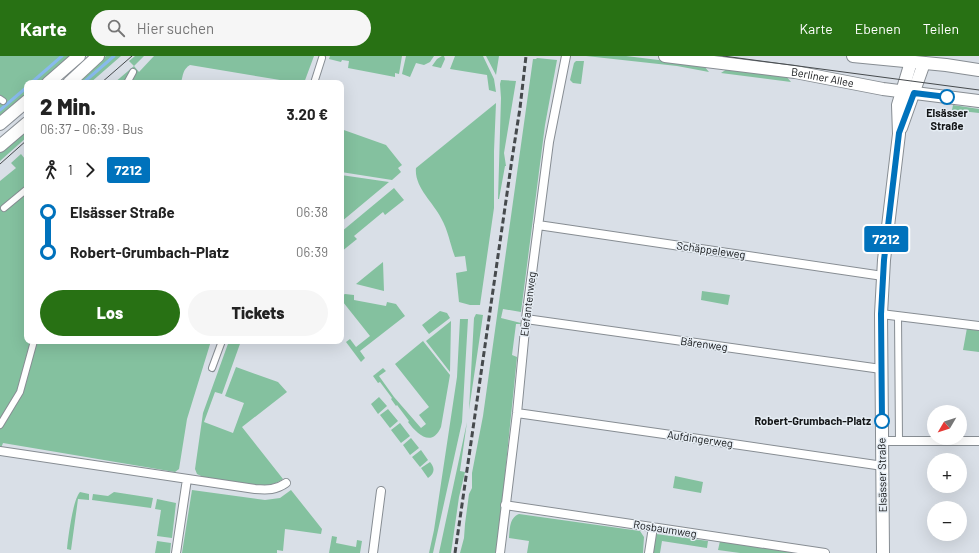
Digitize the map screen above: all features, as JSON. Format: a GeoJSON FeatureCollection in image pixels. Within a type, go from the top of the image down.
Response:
{"type":"FeatureCollection","features":[{"type":"Feature","properties":{"kind":"main road"},"geometry":{"type":"LineString","coordinates":[[51,80],[79,56]]}},
{"type":"Feature","properties":{"kind":"main road"},"geometry":{"type":"LineString","coordinates":[[72,80],[98,56]]}},
{"type":"Feature","properties":{"kind":"main road","name":"Berliner Allee"},"geometry":{"type":"LineString","coordinates":[[665,56],[795,72],[821,76],[842,82],[979,101]]}},
{"type":"Feature","properties":{"kind":"main road"},"geometry":{"type":"LineString","coordinates":[[853,56],[979,70]]}},
{"type":"Feature","properties":{"kind":"main road","name":"Elsässer Straße"},"geometry":{"type":"LineString","coordinates":[[883,553],[881,314],[883,276],[899,133],[908,92],[911,62]]}},
{"type":"Feature","properties":{"kind":"main road","name":"Elsässer Straße"},"geometry":{"type":"LineString","coordinates":[[908,92],[924,63]]}},
{"type":"Feature","properties":{"kind":"main road"},"geometry":{"type":"LineString","coordinates":[[0,124],[24,104]]}},
{"type":"Feature","properties":{"kind":"main road"},"geometry":{"type":"LineString","coordinates":[[0,146],[24,126]]}},
{"type":"Feature","properties":{"kind":"street","name":"Elefantenweg"},"geometry":{"type":"LineString","coordinates":[[500,553],[517,413],[526,318],[549,142],[566,56]]}},
{"type":"Feature","properties":{"kind":"street"},"geometry":{"type":"LineString","coordinates":[[315,80],[322,58]]}},
{"type":"Feature","properties":{"kind":"street"},"geometry":{"type":"LineString","coordinates":[[129,80],[134,72]]}},
{"type":"Feature","properties":{"kind":"street"},"geometry":{"type":"LineString","coordinates":[[4,208],[24,191]]}},
{"type":"Feature","properties":{"kind":"street","name":"Schäppeleweg"},"geometry":{"type":"LineString","coordinates":[[538,225],[883,276]]}},
{"type":"Feature","properties":{"kind":"street"},"geometry":{"type":"LineString","coordinates":[[881,314],[979,326]]}},
{"type":"Feature","properties":{"kind":"street"},"geometry":{"type":"LineString","coordinates":[[898,316],[899,441]]}},
{"type":"Feature","properties":{"kind":"street","name":"Bärenweg"},"geometry":{"type":"LineString","coordinates":[[526,318],[881,369]]}},
{"type":"Feature","properties":{"kind":"street"},"geometry":{"type":"LineString","coordinates":[[0,425],[20,392],[33,344]]}},
{"type":"Feature","properties":{"kind":"street"},"geometry":{"type":"LineString","coordinates":[[212,368],[221,344]]}},
{"type":"Feature","properties":{"kind":"street","name":"Aufdingerweg"},"geometry":{"type":"LineString","coordinates":[[517,413],[883,466]]}},
{"type":"Feature","properties":{"kind":"street"},"geometry":{"type":"LineString","coordinates":[[882,441],[979,441]]}},
{"type":"Feature","properties":{"kind":"street"},"geometry":{"type":"LineString","coordinates":[[0,451],[270,490],[278,488],[286,483]]}},
{"type":"Feature","properties":{"kind":"street"},"geometry":{"type":"LineString","coordinates":[[176,553],[187,479]]}},
{"type":"Feature","properties":{"kind":"street"},"geometry":{"type":"LineString","coordinates":[[373,553],[381,491]]}},
{"type":"Feature","properties":{"kind":"street","name":"Rosbaumweg"},"geometry":{"type":"LineString","coordinates":[[505,505],[825,553]]}},
{"type":"Feature","properties":{"kind":"street"},"geometry":{"type":"LineString","coordinates":[[649,553],[653,527]]}},
{"type":"Feature","properties":{"kind":"green space"},"geometry":{"type":"Polygon","coordinates":[[[0,56],[70,56],[42,80],[24,80],[24,96],[0,116],[0,100],[3,97],[0,95],[0,56]]]}},
{"type":"Feature","properties":{"kind":"green space"},"geometry":{"type":"Polygon","coordinates":[[[106,56],[121,56],[93,80],[78,80],[106,56]]]}},
{"type":"Feature","properties":{"kind":"green space"},"geometry":{"type":"Polygon","coordinates":[[[135,56],[144,56],[134,66],[129,61],[135,56]]]}},
{"type":"Feature","properties":{"kind":"green space"},"geometry":{"type":"Polygon","coordinates":[[[154,56],[314,56],[305,80],[280,80],[190,65],[185,70],[182,80],[118,80],[134,66],[139,72],[154,56]]]}},
{"type":"Feature","properties":{"kind":"green space"},"geometry":{"type":"Polygon","coordinates":[[[330,56],[402,56],[399,74],[395,73],[395,77],[348,68],[349,61],[342,60],[341,62],[329,59],[330,56]]]}},
{"type":"Feature","properties":{"kind":"green space"},"geometry":{"type":"Polygon","coordinates":[[[406,56],[434,56],[430,62],[424,65],[416,63],[410,77],[402,74],[406,56]]]}},
{"type":"Feature","properties":{"kind":"green space"},"geometry":{"type":"Polygon","coordinates":[[[444,56],[445,59],[441,68],[432,66],[437,59],[444,56]]]}},
{"type":"Feature","properties":{"kind":"green space"},"geometry":{"type":"Polygon","coordinates":[[[455,56],[483,56],[494,79],[496,92],[489,90],[487,75],[450,69],[455,56]]]}},
{"type":"Feature","properties":{"kind":"green space"},"geometry":{"type":"Polygon","coordinates":[[[486,56],[499,56],[496,75],[486,56]]]}},
{"type":"Feature","properties":{"kind":"green space"},"geometry":{"type":"Polygon","coordinates":[[[586,56],[626,56],[699,65],[704,66],[709,72],[677,66],[586,56]]]}},
{"type":"Feature","properties":{"kind":"green space"},"geometry":{"type":"Polygon","coordinates":[[[533,59],[557,60],[545,125],[521,312],[503,309],[501,318],[521,324],[516,324],[512,355],[517,357],[497,553],[460,553],[464,538],[469,494],[472,488],[472,473],[483,416],[533,59]]]}},
{"type":"Feature","properties":{"kind":"green space"},"geometry":{"type":"Polygon","coordinates":[[[576,61],[584,61],[581,84],[573,83],[570,80],[574,63],[576,61]]]}},
{"type":"Feature","properties":{"kind":"green space"},"geometry":{"type":"Polygon","coordinates":[[[727,69],[786,76],[791,82],[721,73],[727,69]]]}},
{"type":"Feature","properties":{"kind":"green space"},"geometry":{"type":"Polygon","coordinates":[[[501,80],[516,81],[504,153],[506,166],[498,199],[501,98],[500,84],[501,80]]]}},
{"type":"Feature","properties":{"kind":"green space"},"geometry":{"type":"Polygon","coordinates":[[[496,103],[494,208],[480,305],[470,305],[459,302],[456,273],[467,271],[465,256],[455,257],[447,232],[438,212],[418,182],[416,168],[496,103]]]}},
{"type":"Feature","properties":{"kind":"green space"},"geometry":{"type":"Polygon","coordinates":[[[953,105],[979,109],[979,113],[952,110],[953,105]]]}},
{"type":"Feature","properties":{"kind":"green space"},"geometry":{"type":"Polygon","coordinates":[[[344,130],[386,145],[402,165],[398,168],[401,172],[392,180],[344,172],[344,130]]]}},
{"type":"Feature","properties":{"kind":"green space"},"geometry":{"type":"Polygon","coordinates":[[[24,133],[24,140],[0,161],[0,153],[24,133]]]}},
{"type":"Feature","properties":{"kind":"green space"},"geometry":{"type":"Polygon","coordinates":[[[21,154],[24,158],[24,344],[210,344],[187,419],[179,469],[175,472],[3,443],[0,451],[0,181],[16,168],[11,163],[21,154]]]}},
{"type":"Feature","properties":{"kind":"green space"},"geometry":{"type":"Polygon","coordinates":[[[344,175],[389,182],[344,220],[344,175]]]}},
{"type":"Feature","properties":{"kind":"green space"},"geometry":{"type":"Polygon","coordinates":[[[394,188],[404,200],[385,215],[383,212],[354,236],[357,239],[344,250],[344,230],[394,188]]]}},
{"type":"Feature","properties":{"kind":"green space"},"geometry":{"type":"Polygon","coordinates":[[[383,262],[384,291],[356,284],[383,262]]]}},
{"type":"Feature","properties":{"kind":"green space"},"geometry":{"type":"Polygon","coordinates":[[[702,291],[730,295],[728,305],[701,300],[702,291]]]}},
{"type":"Feature","properties":{"kind":"green space"},"geometry":{"type":"Polygon","coordinates":[[[344,294],[354,295],[354,300],[386,306],[387,302],[396,304],[405,316],[360,351],[365,358],[361,362],[346,342],[350,339],[356,347],[370,336],[344,303],[344,294]]]}},
{"type":"Feature","properties":{"kind":"green space"},"geometry":{"type":"Polygon","coordinates":[[[440,311],[447,313],[450,318],[429,334],[422,325],[440,311]]]}},
{"type":"Feature","properties":{"kind":"green space"},"geometry":{"type":"Polygon","coordinates":[[[476,314],[483,315],[469,410],[474,318],[476,314]]]}},
{"type":"Feature","properties":{"kind":"green space"},"geometry":{"type":"Polygon","coordinates":[[[460,319],[468,319],[462,422],[433,553],[429,553],[434,530],[457,377],[460,319]]]}},
{"type":"Feature","properties":{"kind":"green space"},"geometry":{"type":"Polygon","coordinates":[[[451,321],[450,372],[426,341],[451,321]]]}},
{"type":"Feature","properties":{"kind":"green space"},"geometry":{"type":"Polygon","coordinates":[[[967,328],[979,329],[979,352],[963,350],[967,328]]]}},
{"type":"Feature","properties":{"kind":"green space"},"geometry":{"type":"Polygon","coordinates":[[[423,341],[450,375],[441,427],[433,437],[429,438],[424,437],[412,427],[380,382],[378,383],[373,376],[383,368],[386,371],[379,376],[394,397],[421,428],[426,424],[419,415],[429,407],[395,364],[423,341]]]}},
{"type":"Feature","properties":{"kind":"green space"},"geometry":{"type":"Polygon","coordinates":[[[228,344],[240,344],[222,394],[215,392],[204,422],[233,433],[244,403],[225,396],[236,367],[278,382],[287,392],[242,427],[283,479],[273,484],[261,486],[205,478],[197,474],[195,469],[203,413],[228,344]]]}},
{"type":"Feature","properties":{"kind":"green space"},"geometry":{"type":"Polygon","coordinates":[[[379,397],[387,406],[378,414],[371,404],[379,397]]]}},
{"type":"Feature","properties":{"kind":"green space"},"geometry":{"type":"Polygon","coordinates":[[[388,409],[398,421],[390,428],[380,415],[388,409]]]}},
{"type":"Feature","properties":{"kind":"green space"},"geometry":{"type":"Polygon","coordinates":[[[467,422],[460,471],[465,472],[459,497],[451,553],[439,553],[467,422]]]}},
{"type":"Feature","properties":{"kind":"green space"},"geometry":{"type":"Polygon","coordinates":[[[400,423],[410,436],[401,443],[391,430],[400,423]]]}},
{"type":"Feature","properties":{"kind":"green space"},"geometry":{"type":"Polygon","coordinates":[[[411,438],[419,448],[410,455],[403,445],[411,438]]]}},
{"type":"Feature","properties":{"kind":"green space"},"geometry":{"type":"Polygon","coordinates":[[[421,450],[428,460],[420,467],[412,457],[421,450]]]}},
{"type":"Feature","properties":{"kind":"green space"},"geometry":{"type":"Polygon","coordinates":[[[430,462],[434,470],[428,478],[421,468],[430,462]]]}},
{"type":"Feature","properties":{"kind":"green space"},"geometry":{"type":"Polygon","coordinates":[[[675,476],[703,482],[701,493],[673,488],[675,476]]]}},
{"type":"Feature","properties":{"kind":"green space"},"geometry":{"type":"Polygon","coordinates":[[[192,490],[265,500],[280,498],[291,490],[322,529],[321,534],[285,529],[283,551],[277,550],[277,553],[182,553],[192,490]]]}},
{"type":"Feature","properties":{"kind":"green space"},"geometry":{"type":"Polygon","coordinates":[[[80,492],[89,494],[89,500],[78,499],[71,550],[67,549],[70,528],[75,502],[80,492]]]}},
{"type":"Feature","properties":{"kind":"green space"},"geometry":{"type":"Polygon","coordinates":[[[114,492],[153,498],[151,508],[92,500],[93,494],[108,496],[114,492]]]}},
{"type":"Feature","properties":{"kind":"green space"},"geometry":{"type":"Polygon","coordinates":[[[157,499],[176,503],[172,538],[157,536],[161,510],[155,509],[157,499]]]}},
{"type":"Feature","properties":{"kind":"green space"},"geometry":{"type":"Polygon","coordinates":[[[519,514],[640,531],[644,537],[643,553],[527,553],[529,541],[509,538],[513,518],[519,514]]]}},
{"type":"Feature","properties":{"kind":"green space"},"geometry":{"type":"Polygon","coordinates":[[[656,534],[708,541],[707,548],[662,541],[660,553],[653,553],[656,534]]]}},
{"type":"Feature","properties":{"kind":"green space"},"geometry":{"type":"Polygon","coordinates":[[[332,536],[337,537],[336,543],[356,547],[357,540],[362,541],[360,553],[329,553],[332,536]]]}},
{"type":"Feature","properties":{"kind":"green space"},"geometry":{"type":"Polygon","coordinates":[[[157,541],[171,543],[170,553],[155,553],[157,541]]]}},
{"type":"Feature","properties":{"kind":"green space"},"geometry":{"type":"Polygon","coordinates":[[[720,541],[800,553],[740,553],[718,550],[720,541]]]}},
{"type":"Feature","properties":{"kind":"waterway"},"geometry":{"type":"LineString","coordinates":[[34,80],[62,56]]}},
{"type":"Feature","properties":{"kind":"waterway"},"geometry":{"type":"LineString","coordinates":[[86,80],[114,56]]}},
{"type":"Feature","properties":{"kind":"waterway"},"geometry":{"type":"LineString","coordinates":[[0,110],[24,90]]}},
{"type":"Feature","properties":{"kind":"tram line"},"geometry":{"type":"LineString","coordinates":[[104,80],[132,56]]}},
{"type":"Feature","properties":{"kind":"tram line"},"geometry":{"type":"LineString","coordinates":[[723,56],[979,90]]}},
{"type":"Feature","properties":{"kind":"tram line"},"geometry":{"type":"LineString","coordinates":[[0,164],[24,143]]}},
{"type":"Feature","properties":{"kind":"railway"},"geometry":{"type":"LineString","coordinates":[[455,553],[520,108],[526,56]]}},
{"type":"Feature","properties":{"kind":"bus line","name":"7212"},"geometry":{"type":"LineString","coordinates":[[882,421],[881,314],[884,260],[899,133],[914,93],[947,97]]}},
{"type":"Feature","properties":{"kind":"place","name":"Elsässer Straße"},"geometry":{"type":"Point","coordinates":[947,97]}},
{"type":"Feature","properties":{"kind":"place","name":"Robert-Grumbach-Platz"},"geometry":{"type":"Point","coordinates":[882,421]}}]}
